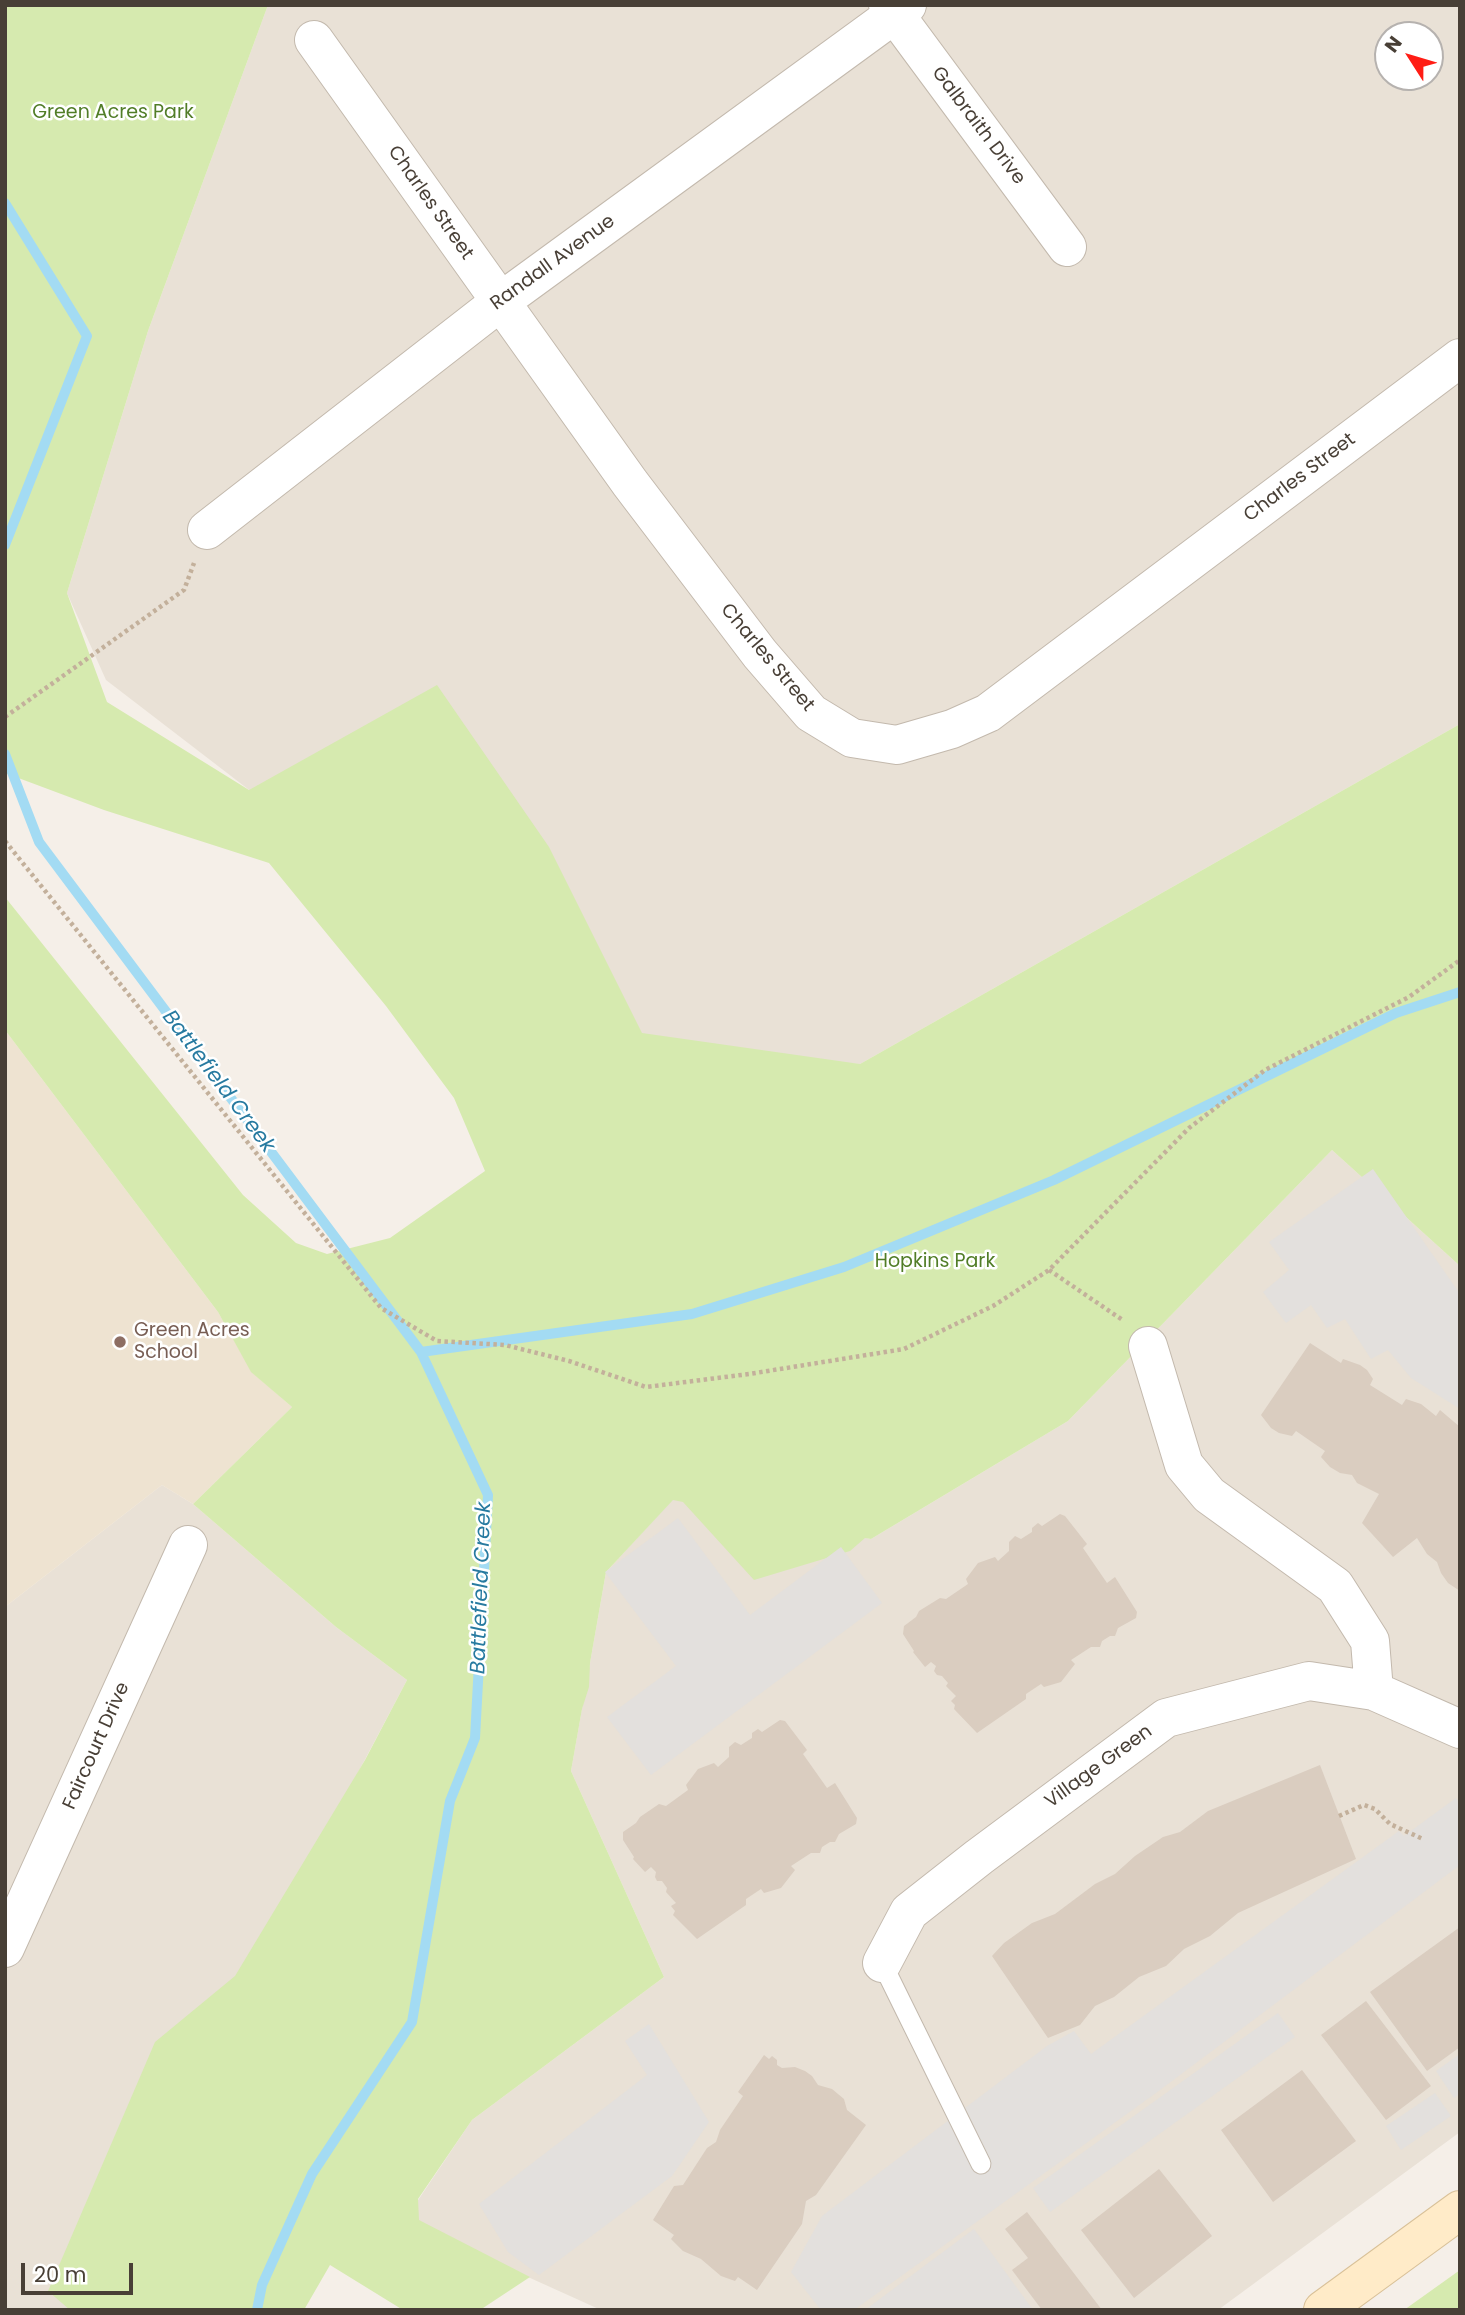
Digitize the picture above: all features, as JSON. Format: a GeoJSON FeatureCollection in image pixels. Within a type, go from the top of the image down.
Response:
{"type":"FeatureCollection","features":[{"type":"Feature","properties":{"kind":"main road"},"geometry":{"type":"LineString","coordinates":[[1323,2310],[1460,2210]]}},
{"type":"Feature","properties":{"kind":"street","name":"Galbraith Drive"},"geometry":{"type":"LineString","coordinates":[[896,8],[1068,247]]}},
{"type":"Feature","properties":{"kind":"street","name":"Randall Avenue"},"geometry":{"type":"LineString","coordinates":[[207,530],[499,302],[896,8]]}},
{"type":"Feature","properties":{"kind":"street","name":"Charles Street"},"geometry":{"type":"LineString","coordinates":[[314,40],[630,483],[760,654],[811,713],[852,738],[897,745],[951,729],[988,713],[1460,358]]}},
{"type":"Feature","properties":{"kind":"street"},"geometry":{"type":"LineString","coordinates":[[1148,1346],[1184,1465],[1209,1495],[1335,1586],[1370,1641],[1374,1691]]}},
{"type":"Feature","properties":{"kind":"street","name":"Faircourt Drive"},"geometry":{"type":"LineString","coordinates":[[5,1948],[188,1545]]}},
{"type":"Feature","properties":{"kind":"street","name":"Village Green"},"geometry":{"type":"LineString","coordinates":[[882,1963],[909,1912],[1166,1718],[1309,1681],[1374,1691],[1460,1729]]}},
{"type":"Feature","properties":{"kind":"lane"},"geometry":{"type":"LineString","coordinates":[[882,1963],[981,2164]]}},
{"type":"Feature","properties":{"kind":"path"},"geometry":{"type":"LineString","coordinates":[[5,717],[184,590],[207,530]]}},
{"type":"Feature","properties":{"kind":"path"},"geometry":{"type":"LineString","coordinates":[[5,841],[381,1308],[437,1340],[505,1345],[569,1361],[646,1387],[749,1374],[904,1349],[993,1306],[1049,1270],[1189,1128],[1265,1070],[1409,997],[1460,960]]}},
{"type":"Feature","properties":{"kind":"path"},"geometry":{"type":"LineString","coordinates":[[1049,1270],[1122,1320],[1148,1346]]}},
{"type":"Feature","properties":{"kind":"path"},"geometry":{"type":"LineString","coordinates":[[1339,1816],[1364,1805],[1376,1810],[1391,1824],[1423,1839]]}},
{"type":"Feature","properties":{"kind":"shaded area"},"geometry":{"type":"Polygon","coordinates":[[[268,5],[1460,5],[1460,724],[860,1064],[608,1052],[287,819],[106,680],[67,593],[148,331],[268,5]]]}},
{"type":"Feature","properties":{"kind":"shaded area","name":"Green Acres School"},"geometry":{"type":"Polygon","coordinates":[[[5,1030],[218,1312],[252,1372],[292,1407],[193,1504],[162,1485],[5,1607],[5,1030]]]}},
{"type":"Feature","properties":{"kind":"shaded area"},"geometry":{"type":"Polygon","coordinates":[[[1332,1150],[1460,1266],[1460,2132],[1218,2310],[601,2310],[404,2221],[472,2120],[664,1977],[571,1771],[606,1572],[673,1499],[871,1539],[1068,1421],[1332,1150]]]}},
{"type":"Feature","properties":{"kind":"shaded area"},"geometry":{"type":"Polygon","coordinates":[[[1373,1169],[1460,1294],[1460,1409],[1411,1378],[1388,1350],[1371,1359],[1345,1319],[1327,1328],[1311,1305],[1286,1323],[1263,1292],[1289,1270],[1269,1242],[1373,1169]]]}},
{"type":"Feature","properties":{"kind":"shaded area"},"geometry":{"type":"Polygon","coordinates":[[[162,1485],[193,1504],[336,1627],[407,1680],[117,2228],[164,2310],[5,2310],[5,1607],[162,1485]]]}},
{"type":"Feature","properties":{"kind":"shaded area"},"geometry":{"type":"Polygon","coordinates":[[[678,1518],[750,1615],[841,1547],[882,1603],[651,1775],[607,1717],[676,1666],[605,1572],[678,1518]]]}},
{"type":"Feature","properties":{"kind":"shaded area"},"geometry":{"type":"Polygon","coordinates":[[[1456,1798],[1460,1804],[1460,1865],[1156,2093],[854,2310],[821,2310],[791,2272],[822,2216],[1047,2046],[1074,2031],[1091,2054],[1399,1831],[1404,1836],[1456,1798]]]}},
{"type":"Feature","properties":{"kind":"shaded area"},"geometry":{"type":"Polygon","coordinates":[[[1278,2013],[1295,2037],[1050,2212],[1033,2188],[1278,2013]]]}},
{"type":"Feature","properties":{"kind":"shaded area"},"geometry":{"type":"Polygon","coordinates":[[[649,2024],[709,2122],[672,2176],[539,2275],[508,2252],[479,2204],[647,2075],[625,2041],[649,2024]]]}},
{"type":"Feature","properties":{"kind":"shaded area"},"geometry":{"type":"Polygon","coordinates":[[[1460,2054],[1460,2094],[1454,2098],[1436,2071],[1460,2054]]]}},
{"type":"Feature","properties":{"kind":"shaded area"},"geometry":{"type":"Polygon","coordinates":[[[1435,2093],[1451,2116],[1401,2150],[1386,2126],[1435,2093]]]}},
{"type":"Feature","properties":{"kind":"shaded area"},"geometry":{"type":"Polygon","coordinates":[[[974,2229],[1033,2310],[865,2310],[974,2229]]]}},
{"type":"Feature","properties":{"kind":"green space","name":"Hopkins Park"},"geometry":{"type":"Polygon","coordinates":[[[5,5],[268,5],[148,331],[67,593],[107,702],[249,790],[437,685],[549,847],[642,1033],[860,1064],[1460,724],[1460,1266],[1332,1150],[1068,1421],[871,1539],[865,1538],[850,1551],[754,1580],[683,1502],[673,1500],[606,1572],[590,1663],[589,1687],[582,1709],[571,1771],[664,1977],[472,2120],[418,2199],[419,2220],[530,2277],[480,2310],[403,2310],[330,2265],[304,2310],[70,2310],[48,2291],[155,2042],[235,1976],[365,1760],[407,1680],[336,1627],[193,1504],[292,1407],[251,1372],[218,1312],[5,1030],[5,897],[243,1195],[296,1243],[327,1254],[390,1238],[485,1171],[454,1098],[386,1006],[269,863],[104,810],[5,773],[5,5]]]}},
{"type":"Feature","properties":{"kind":"green space"},"geometry":{"type":"Polygon","coordinates":[[[1460,2270],[1460,2310],[1404,2310],[1460,2270]]]}},
{"type":"Feature","properties":{"kind":"building"},"geometry":{"type":"Polygon","coordinates":[[[1310,1343],[1341,1363],[1343,1359],[1360,1365],[1373,1379],[1370,1385],[1402,1405],[1406,1399],[1421,1404],[1436,1416],[1440,1410],[1460,1427],[1460,1591],[1448,1583],[1437,1562],[1427,1554],[1417,1538],[1393,1557],[1362,1523],[1379,1494],[1357,1483],[1352,1475],[1340,1473],[1330,1467],[1321,1457],[1325,1451],[1296,1431],[1292,1436],[1279,1433],[1271,1428],[1261,1415],[1310,1343]]]}},
{"type":"Feature","properties":{"kind":"building"},"geometry":{"type":"Polygon","coordinates":[[[1060,1514],[1065,1516],[1087,1544],[1083,1548],[1107,1583],[1115,1577],[1137,1612],[1136,1618],[1118,1628],[1115,1636],[1102,1641],[1100,1647],[1091,1647],[1071,1660],[1075,1664],[1061,1682],[1044,1687],[1041,1684],[1026,1694],[1026,1699],[977,1733],[954,1709],[955,1705],[951,1701],[956,1696],[946,1686],[948,1683],[942,1676],[934,1671],[936,1666],[931,1662],[925,1667],[913,1652],[903,1634],[904,1626],[916,1617],[919,1611],[940,1598],[946,1599],[968,1584],[966,1579],[978,1563],[995,1557],[998,1561],[1009,1551],[1009,1542],[1015,1536],[1021,1539],[1032,1532],[1032,1528],[1038,1523],[1042,1526],[1060,1514]]]}},
{"type":"Feature","properties":{"kind":"building"},"geometry":{"type":"Polygon","coordinates":[[[780,1720],[785,1721],[807,1750],[803,1754],[827,1788],[835,1783],[857,1818],[856,1824],[839,1834],[835,1842],[822,1847],[820,1853],[811,1853],[791,1866],[795,1870],[781,1888],[764,1893],[761,1889],[746,1899],[746,1905],[697,1939],[673,1915],[675,1911],[671,1906],[676,1903],[666,1892],[667,1888],[662,1881],[657,1881],[656,1872],[651,1867],[645,1872],[633,1859],[623,1840],[623,1832],[659,1804],[666,1806],[688,1790],[686,1785],[698,1769],[714,1763],[718,1767],[729,1757],[729,1747],[735,1742],[741,1745],[752,1738],[752,1733],[758,1729],[762,1732],[780,1720]]]}},
{"type":"Feature","properties":{"kind":"building"},"geometry":{"type":"Polygon","coordinates":[[[1320,1765],[1356,1859],[1238,1913],[1210,1936],[1184,1949],[1166,1966],[1139,1977],[1114,1997],[1095,2006],[1080,2025],[1048,2038],[992,1956],[1004,1943],[1032,1923],[1055,1914],[1095,1884],[1115,1874],[1163,1837],[1180,1832],[1208,1811],[1320,1765]]]}},
{"type":"Feature","properties":{"kind":"building"},"geometry":{"type":"Polygon","coordinates":[[[1460,1927],[1460,2047],[1427,2071],[1370,1992],[1460,1927]]]}},
{"type":"Feature","properties":{"kind":"building"},"geometry":{"type":"Polygon","coordinates":[[[1366,2001],[1431,2086],[1386,2120],[1321,2035],[1366,2001]]]}},
{"type":"Feature","properties":{"kind":"building"},"geometry":{"type":"Polygon","coordinates":[[[764,2055],[769,2059],[772,2056],[782,2068],[795,2067],[805,2071],[818,2085],[832,2089],[844,2099],[847,2110],[866,2125],[816,2195],[806,2201],[802,2224],[757,2290],[738,2277],[735,2281],[721,2276],[701,2259],[683,2251],[671,2239],[674,2235],[653,2220],[674,2186],[683,2185],[707,2148],[716,2142],[720,2130],[743,2096],[738,2092],[764,2055]]]}},
{"type":"Feature","properties":{"kind":"building"},"geometry":{"type":"Polygon","coordinates":[[[1302,2070],[1356,2141],[1273,2202],[1221,2130],[1302,2070]]]}},
{"type":"Feature","properties":{"kind":"building"},"geometry":{"type":"Polygon","coordinates":[[[1159,2169],[1212,2236],[1134,2298],[1081,2230],[1159,2169]]]}},
{"type":"Feature","properties":{"kind":"building"},"geometry":{"type":"Polygon","coordinates":[[[1027,2212],[1102,2310],[1042,2310],[1012,2270],[1028,2258],[1005,2229],[1027,2212]]]}},
{"type":"Feature","properties":{"kind":"waterway","name":"Battlefield Creek"},"geometry":{"type":"LineString","coordinates":[[5,203],[87,336],[5,545]]}},
{"type":"Feature","properties":{"kind":"waterway","name":"Battlefield Creek"},"geometry":{"type":"LineString","coordinates":[[5,754],[39,842],[421,1352],[488,1495],[475,1738],[450,1801],[412,2022],[312,2174],[262,2285],[257,2310]]}},
{"type":"Feature","properties":{"kind":"waterway"},"geometry":{"type":"LineString","coordinates":[[421,1352],[692,1314],[844,1267],[1054,1180],[1396,1013],[1460,992]]}},
{"type":"Feature","properties":{"kind":"place","name":"Green Acres School"},"geometry":{"type":"Point","coordinates":[120,1342]}},
{"type":"Feature","properties":{"kind":"park label","name":"Green Acres Park"},"geometry":{"type":"Point","coordinates":[113,113]}}]}
